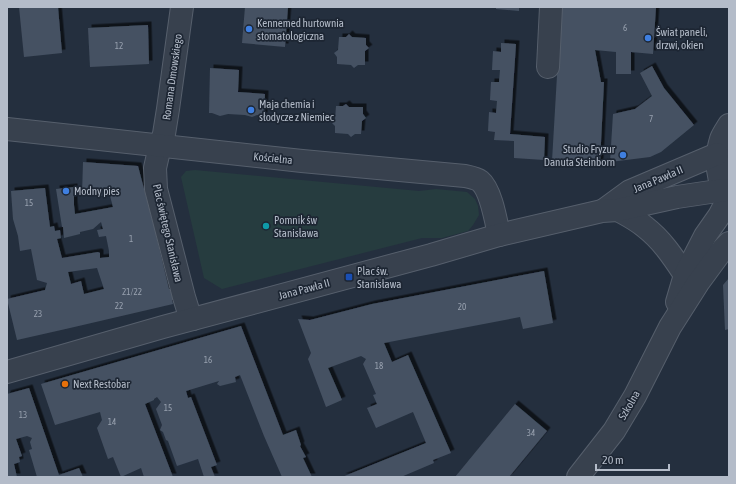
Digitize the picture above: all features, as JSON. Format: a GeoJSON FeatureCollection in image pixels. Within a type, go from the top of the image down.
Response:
{"type":"FeatureCollection","features":[{"type":"Feature","properties":{"kind":"street","name":"Romana Dmowskiego"},"geometry":{"type":"LineString","coordinates":[[160,146],[164,134],[168,109],[182,7]]}},
{"type":"Feature","properties":{"kind":"street"},"geometry":{"type":"LineString","coordinates":[[548,67],[551,7]]}},
{"type":"Feature","properties":{"kind":"street"},"geometry":{"type":"LineString","coordinates":[[727,195],[720,180],[718,154],[722,138],[729,126]]}},
{"type":"Feature","properties":{"kind":"street","name":"Kościelna"},"geometry":{"type":"LineString","coordinates":[[7,129],[302,161],[457,175],[472,178],[485,186],[490,199],[499,235]]}},
{"type":"Feature","properties":{"kind":"street","name":"Plac świętego Stanisława"},"geometry":{"type":"LineString","coordinates":[[160,146],[155,168],[156,189],[184,297],[188,310],[193,319]]}},
{"type":"Feature","properties":{"kind":"street","name":"Jana Pawła II"},"geometry":{"type":"LineString","coordinates":[[610,211],[630,191],[718,154]]}},
{"type":"Feature","properties":{"kind":"street","name":"Jana Pawła II"},"geometry":{"type":"LineString","coordinates":[[7,372],[163,326],[431,255],[499,235],[677,197],[727,195]]}},
{"type":"Feature","properties":{"kind":"street","name":"Szkolna"},"geometry":{"type":"LineString","coordinates":[[670,326],[685,275],[705,236],[719,216],[727,195]]}},
{"type":"Feature","properties":{"kind":"street"},"geometry":{"type":"LineString","coordinates":[[610,211],[643,226],[660,240],[674,257],[685,275]]}},
{"type":"Feature","properties":{"kind":"street","name":"Szkolna"},"geometry":{"type":"LineString","coordinates":[[578,477],[614,430],[635,396],[670,326],[698,283],[729,243]]}},
{"type":"Feature","properties":{"kind":"green space"},"geometry":{"type":"Polygon","coordinates":[[[195,170],[419,191],[436,189],[467,192],[475,199],[478,206],[479,215],[468,231],[442,238],[422,238],[222,289],[204,278],[181,177],[186,171],[195,170]]]}},
{"type":"Feature","properties":{"kind":"building"},"geometry":{"type":"Polygon","coordinates":[[[19,7],[58,7],[62,53],[24,57],[19,7]]]}},
{"type":"Feature","properties":{"kind":"building"},"geometry":{"type":"Polygon","coordinates":[[[245,7],[288,7],[285,47],[242,43],[245,7]]]}},
{"type":"Feature","properties":{"kind":"building"},"geometry":{"type":"Polygon","coordinates":[[[496,7],[519,7],[519,11],[496,9],[496,7]]]}},
{"type":"Feature","properties":{"kind":"building"},"geometry":{"type":"Polygon","coordinates":[[[561,7],[656,7],[653,54],[631,52],[631,74],[616,74],[616,52],[595,50],[601,82],[604,82],[600,163],[552,161],[561,7]]]}},
{"type":"Feature","properties":{"kind":"building"},"geometry":{"type":"Polygon","coordinates":[[[148,25],[149,64],[90,67],[88,28],[148,25]]]}},
{"type":"Feature","properties":{"kind":"building"},"geometry":{"type":"Polygon","coordinates":[[[349,34],[352,37],[366,38],[366,45],[369,48],[365,51],[365,65],[358,65],[354,68],[351,65],[337,64],[337,57],[334,53],[338,50],[339,37],[346,37],[349,34]]]}},
{"type":"Feature","properties":{"kind":"building"},"geometry":{"type":"Polygon","coordinates":[[[501,43],[516,44],[510,134],[545,137],[544,160],[514,158],[514,141],[494,140],[495,132],[488,131],[489,112],[496,113],[497,101],[490,100],[491,82],[499,82],[500,70],[492,70],[493,51],[501,52],[501,43]]]}},
{"type":"Feature","properties":{"kind":"building"},"geometry":{"type":"Polygon","coordinates":[[[652,66],[664,88],[694,125],[661,152],[650,157],[610,162],[613,114],[635,109],[652,96],[640,73],[652,66]]]}},
{"type":"Feature","properties":{"kind":"building"},"geometry":{"type":"Polygon","coordinates":[[[210,68],[239,70],[238,92],[265,94],[264,116],[257,115],[252,117],[228,114],[220,116],[209,113],[210,68]]]}},
{"type":"Feature","properties":{"kind":"building"},"geometry":{"type":"Polygon","coordinates":[[[346,104],[349,107],[363,107],[363,114],[366,118],[362,121],[361,134],[355,134],[351,137],[348,134],[335,133],[335,126],[332,123],[335,120],[336,106],[343,106],[346,104]]]}},
{"type":"Feature","properties":{"kind":"building"},"geometry":{"type":"Polygon","coordinates":[[[83,162],[138,166],[154,223],[173,304],[17,340],[7,299],[45,290],[47,283],[37,280],[31,249],[20,251],[18,236],[13,219],[11,191],[45,188],[50,227],[54,226],[55,231],[60,230],[61,238],[57,239],[62,258],[98,252],[100,253],[100,258],[109,257],[106,236],[99,237],[97,230],[103,229],[101,222],[93,229],[64,238],[56,189],[74,187],[75,214],[113,207],[110,196],[82,195],[83,162]],[[97,268],[68,272],[71,284],[81,281],[84,294],[104,289],[97,268]]]}},
{"type":"Feature","properties":{"kind":"building"},"geometry":{"type":"Polygon","coordinates":[[[544,271],[553,323],[523,329],[520,317],[384,343],[392,362],[408,355],[451,453],[433,460],[434,463],[401,477],[342,477],[426,443],[413,412],[376,428],[367,408],[377,404],[373,395],[376,394],[363,364],[366,359],[361,356],[328,368],[342,400],[326,407],[308,359],[311,353],[298,319],[310,320],[372,304],[544,271]]]}},
{"type":"Feature","properties":{"kind":"building"},"geometry":{"type":"Polygon","coordinates":[[[729,278],[729,329],[725,330],[723,285],[729,278]]]}},
{"type":"Feature","properties":{"kind":"building"},"geometry":{"type":"Polygon","coordinates":[[[241,326],[283,435],[296,430],[301,445],[300,446],[306,457],[303,458],[312,477],[282,477],[240,375],[235,377],[236,382],[220,386],[217,384],[219,381],[186,391],[188,398],[191,397],[217,465],[211,467],[215,477],[204,477],[198,459],[177,466],[168,441],[166,440],[163,432],[160,430],[162,425],[156,409],[161,402],[157,397],[145,404],[173,477],[144,477],[141,468],[121,477],[113,457],[108,459],[97,428],[102,420],[100,412],[55,425],[41,384],[241,326]]]}},
{"type":"Feature","properties":{"kind":"building"},"geometry":{"type":"Polygon","coordinates":[[[29,388],[59,475],[79,468],[83,477],[37,477],[29,450],[32,449],[30,442],[32,438],[27,436],[16,439],[22,456],[19,457],[20,462],[14,464],[17,477],[7,477],[7,394],[29,388]]]}},
{"type":"Feature","properties":{"kind":"building"},"geometry":{"type":"Polygon","coordinates":[[[515,404],[547,431],[509,477],[455,477],[515,404]]]}},
{"type":"Feature","properties":{"kind":"place","name":"Kennemed hurtownia stomatologiczna"},"geometry":{"type":"Point","coordinates":[249,29]}},
{"type":"Feature","properties":{"kind":"place","name":"Świat paneli, drzwi, okien"},"geometry":{"type":"Point","coordinates":[648,38]}},
{"type":"Feature","properties":{"kind":"place","name":"Maja chemia i słodycze z Niemiec"},"geometry":{"type":"Point","coordinates":[251,110]}},
{"type":"Feature","properties":{"kind":"place","name":"Studio Fryzur Danuta Steinborn"},"geometry":{"type":"Point","coordinates":[623,155]}},
{"type":"Feature","properties":{"kind":"place","name":"Modny pies"},"geometry":{"type":"Point","coordinates":[66,191]}},
{"type":"Feature","properties":{"kind":"place","name":"Pomnik św Stanisława"},"geometry":{"type":"Point","coordinates":[266,226]}},
{"type":"Feature","properties":{"kind":"place","name":"Plac św. Stanisława"},"geometry":{"type":"Point","coordinates":[349,277]}},
{"type":"Feature","properties":{"kind":"place","name":"Next Restobar"},"geometry":{"type":"Point","coordinates":[65,384]}}]}
